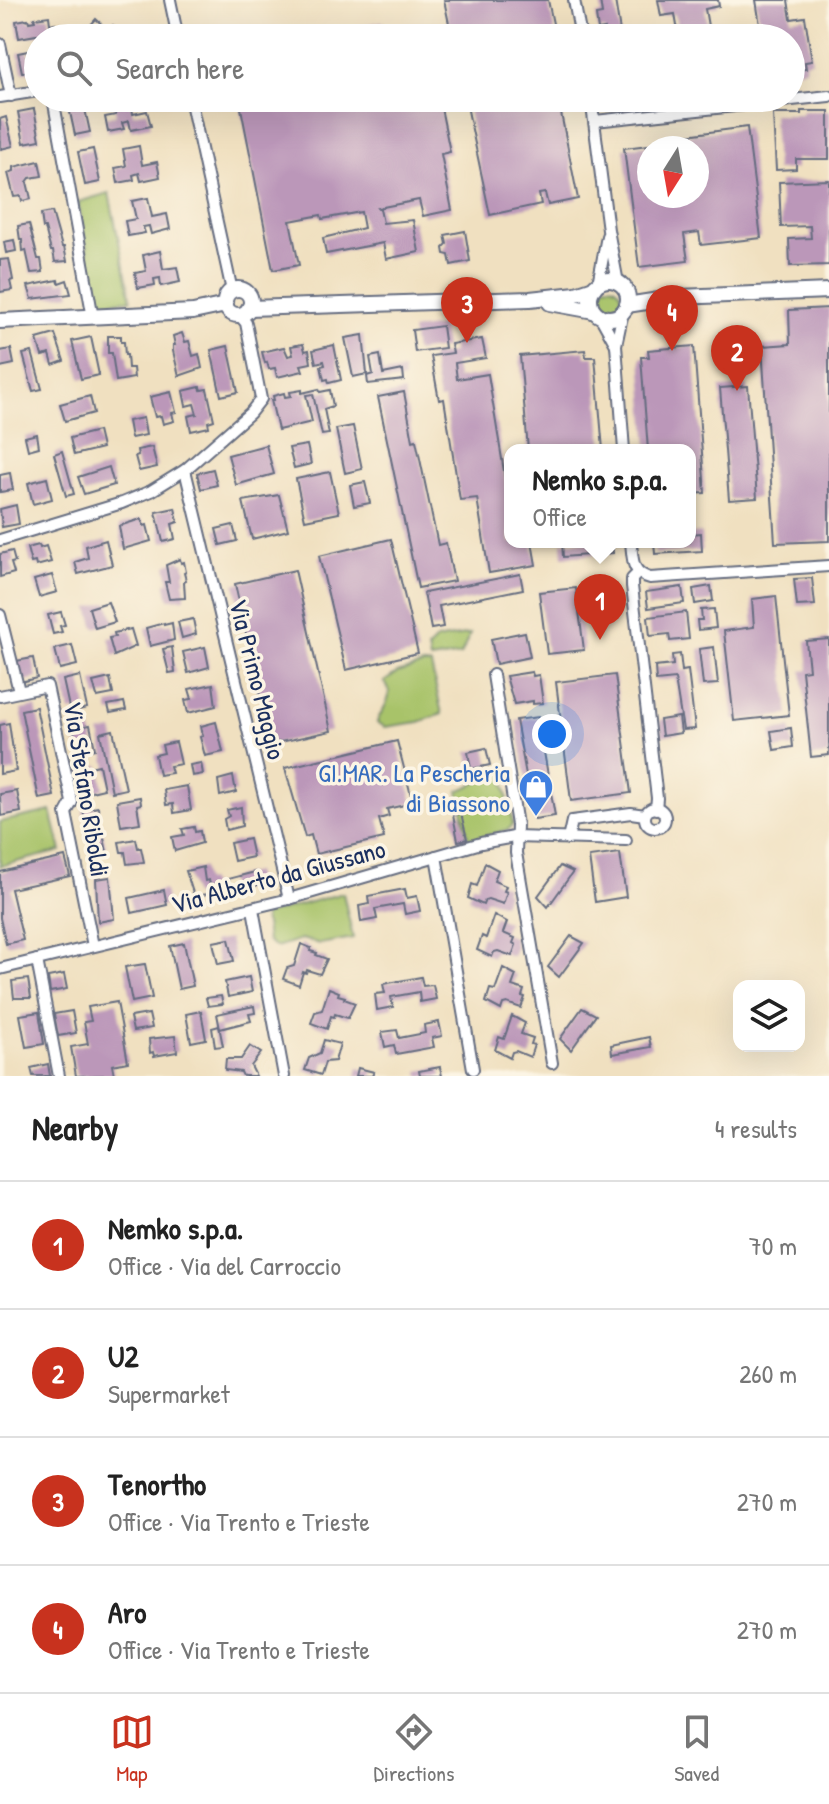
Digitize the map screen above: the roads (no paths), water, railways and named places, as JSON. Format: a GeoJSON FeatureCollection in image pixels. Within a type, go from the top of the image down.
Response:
{"type":"FeatureCollection","features":[{"type":"Feature","properties":{"kind":"street"},"geometry":{"type":"LineString","coordinates":[[170,0],[175,24]]}},
{"type":"Feature","properties":{"kind":"street"},"geometry":{"type":"LineString","coordinates":[[574,0],[578,24]]}},
{"type":"Feature","properties":{"kind":"street"},"geometry":{"type":"LineString","coordinates":[[0,44],[5,97]]}},
{"type":"Feature","properties":{"kind":"street"},"geometry":{"type":"LineString","coordinates":[[805,99],[829,96]]}},
{"type":"Feature","properties":{"kind":"street"},"geometry":{"type":"LineString","coordinates":[[56,112],[93,318]]}},
{"type":"Feature","properties":{"kind":"street"},"geometry":{"type":"LineString","coordinates":[[193,112],[229,298],[229,312],[530,299],[576,294],[605,281],[678,297]]}},
{"type":"Feature","properties":{"kind":"street"},"geometry":{"type":"LineString","coordinates":[[593,112],[608,230],[621,285],[627,296],[616,345],[624,444]]}},
{"type":"Feature","properties":{"kind":"street"},"geometry":{"type":"LineString","coordinates":[[595,121],[679,112]]}},
{"type":"Feature","properties":{"kind":"street"},"geometry":{"type":"LineString","coordinates":[[608,230],[590,304],[616,345]]}},
{"type":"Feature","properties":{"kind":"street"},"geometry":{"type":"LineString","coordinates":[[0,321],[193,312],[229,298],[240,290],[247,293],[251,300],[244,312],[261,399],[250,413],[185,470],[151,491],[122,503],[0,540]]}},
{"type":"Feature","properties":{"kind":"street"},"geometry":{"type":"LineString","coordinates":[[530,299],[612,318],[625,308],[678,297],[829,291]]}},
{"type":"Feature","properties":{"kind":"street","name":"Via Primo Maggio"},"geometry":{"type":"LineString","coordinates":[[185,470],[289,899]]}},
{"type":"Feature","properties":{"kind":"street"},"geometry":{"type":"LineString","coordinates":[[632,548],[633,566],[638,573],[650,578],[829,566]]}},
{"type":"Feature","properties":{"kind":"street"},"geometry":{"type":"LineString","coordinates":[[638,573],[632,579],[632,586],[656,809]]}},
{"type":"Feature","properties":{"kind":"street"},"geometry":{"type":"LineString","coordinates":[[0,615],[19,691]]}},
{"type":"Feature","properties":{"kind":"street"},"geometry":{"type":"LineString","coordinates":[[493,675],[517,837],[516,853],[552,1063]]}},
{"type":"Feature","properties":{"kind":"street","name":"Via Stefano Riboldi"},"geometry":{"type":"LineString","coordinates":[[0,696],[47,686],[72,802],[66,813],[93,946]]}},
{"type":"Feature","properties":{"kind":"street"},"geometry":{"type":"LineString","coordinates":[[645,815],[656,809]]}},
{"type":"Feature","properties":{"kind":"street"},"geometry":{"type":"LineString","coordinates":[[645,815],[647,824],[659,828],[665,817],[656,809]]}},
{"type":"Feature","properties":{"kind":"street"},"geometry":{"type":"LineString","coordinates":[[568,839],[572,820],[631,813],[645,815]]}},
{"type":"Feature","properties":{"kind":"street","name":"Via Alberto da Giussano"},"geometry":{"type":"LineString","coordinates":[[0,969],[253,909],[481,843],[517,837],[626,840]]}},
{"type":"Feature","properties":{"kind":"street"},"geometry":{"type":"LineString","coordinates":[[436,856],[473,1069]]}},
{"type":"Feature","properties":{"kind":"street"},"geometry":{"type":"LineString","coordinates":[[253,909],[284,1076]]}},
{"type":"Feature","properties":{"kind":"street"},"geometry":{"type":"LineString","coordinates":[[37,960],[59,1076]]}},
{"type":"Feature","properties":{"kind":"place","name":"Tenortho"},"geometry":{"type":"Point","coordinates":[467,343]}},
{"type":"Feature","properties":{"kind":"place","name":"Aro"},"geometry":{"type":"Point","coordinates":[672,351]}},
{"type":"Feature","properties":{"kind":"place","name":"U2"},"geometry":{"type":"Point","coordinates":[737,391]}},
{"type":"Feature","properties":{"kind":"place","name":"Nemko s.p.a."},"geometry":{"type":"Point","coordinates":[600,640]}},
{"type":"Feature","properties":{"kind":"place","name":"GI.MAR. La Pescheria di Biassono"},"geometry":{"type":"Point","coordinates":[536,818]}}]}
